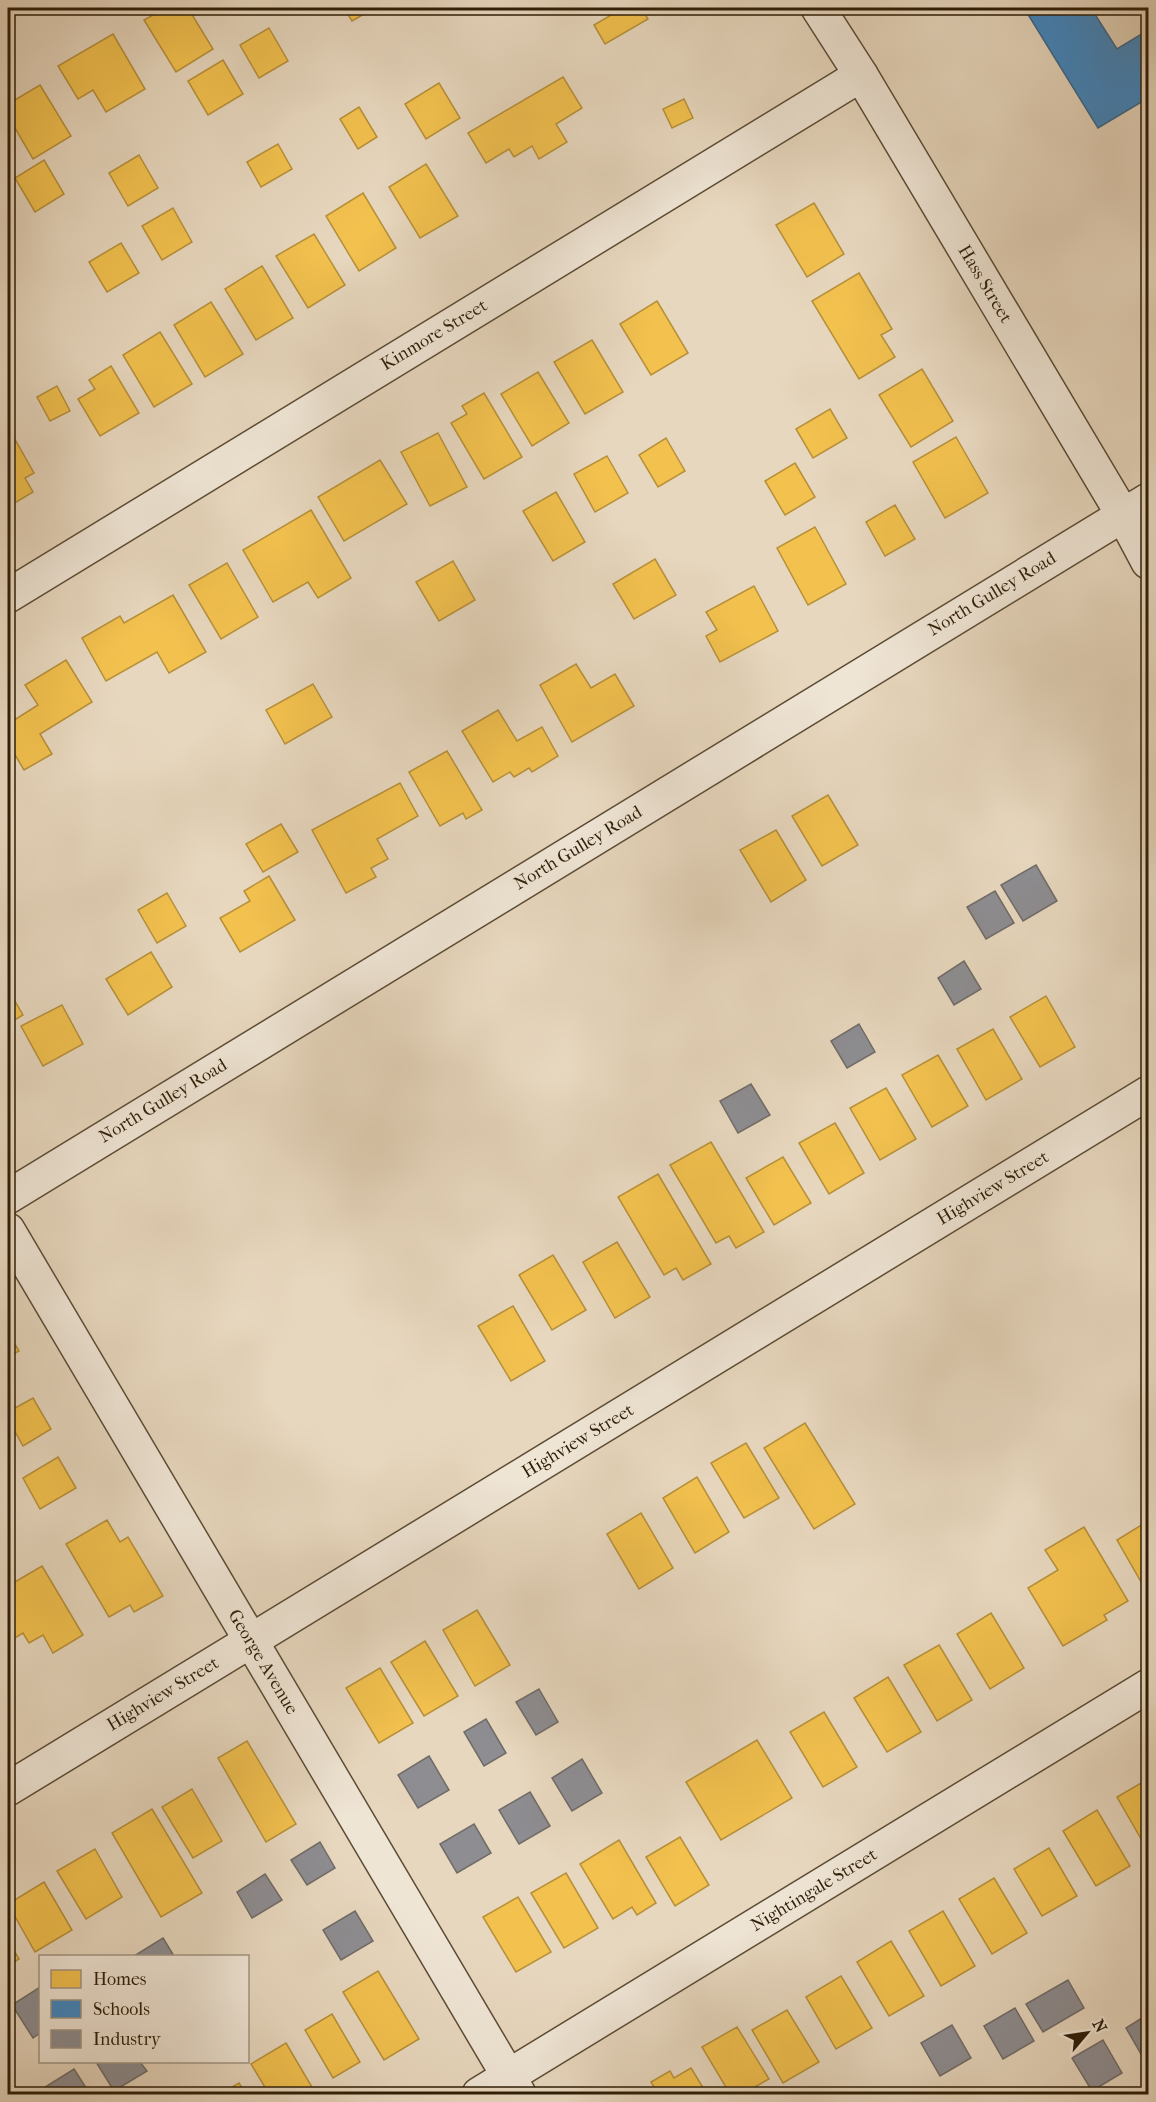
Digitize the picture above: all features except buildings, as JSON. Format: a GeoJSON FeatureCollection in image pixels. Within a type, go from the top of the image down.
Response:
{"type":"FeatureCollection","features":[{"type":"Feature","properties":{"kind":"street","name":"Hass Street"},"geometry":{"type":"LineString","coordinates":[[823,9],[861,75],[1136,508],[1149,562]]}},
{"type":"Feature","properties":{"kind":"street","name":"Kinmore Street"},"geometry":{"type":"LineString","coordinates":[[8,596],[861,75]]}},
{"type":"Feature","properties":{"kind":"street","name":"North Gulley Road"},"geometry":{"type":"LineString","coordinates":[[8,1197],[1136,508]]}},
{"type":"Feature","properties":{"kind":"street","name":"Highview Street"},"geometry":{"type":"LineString","coordinates":[[8,1789],[1149,1094]]}},
{"type":"Feature","properties":{"kind":"street","name":"George Avenue"},"geometry":{"type":"LineString","coordinates":[[8,1230],[514,2086]]}},
{"type":"Feature","properties":{"kind":"street","name":"Nightingale Street"},"geometry":{"type":"LineString","coordinates":[[479,2094],[514,2086],[1149,1686]]}}]}
